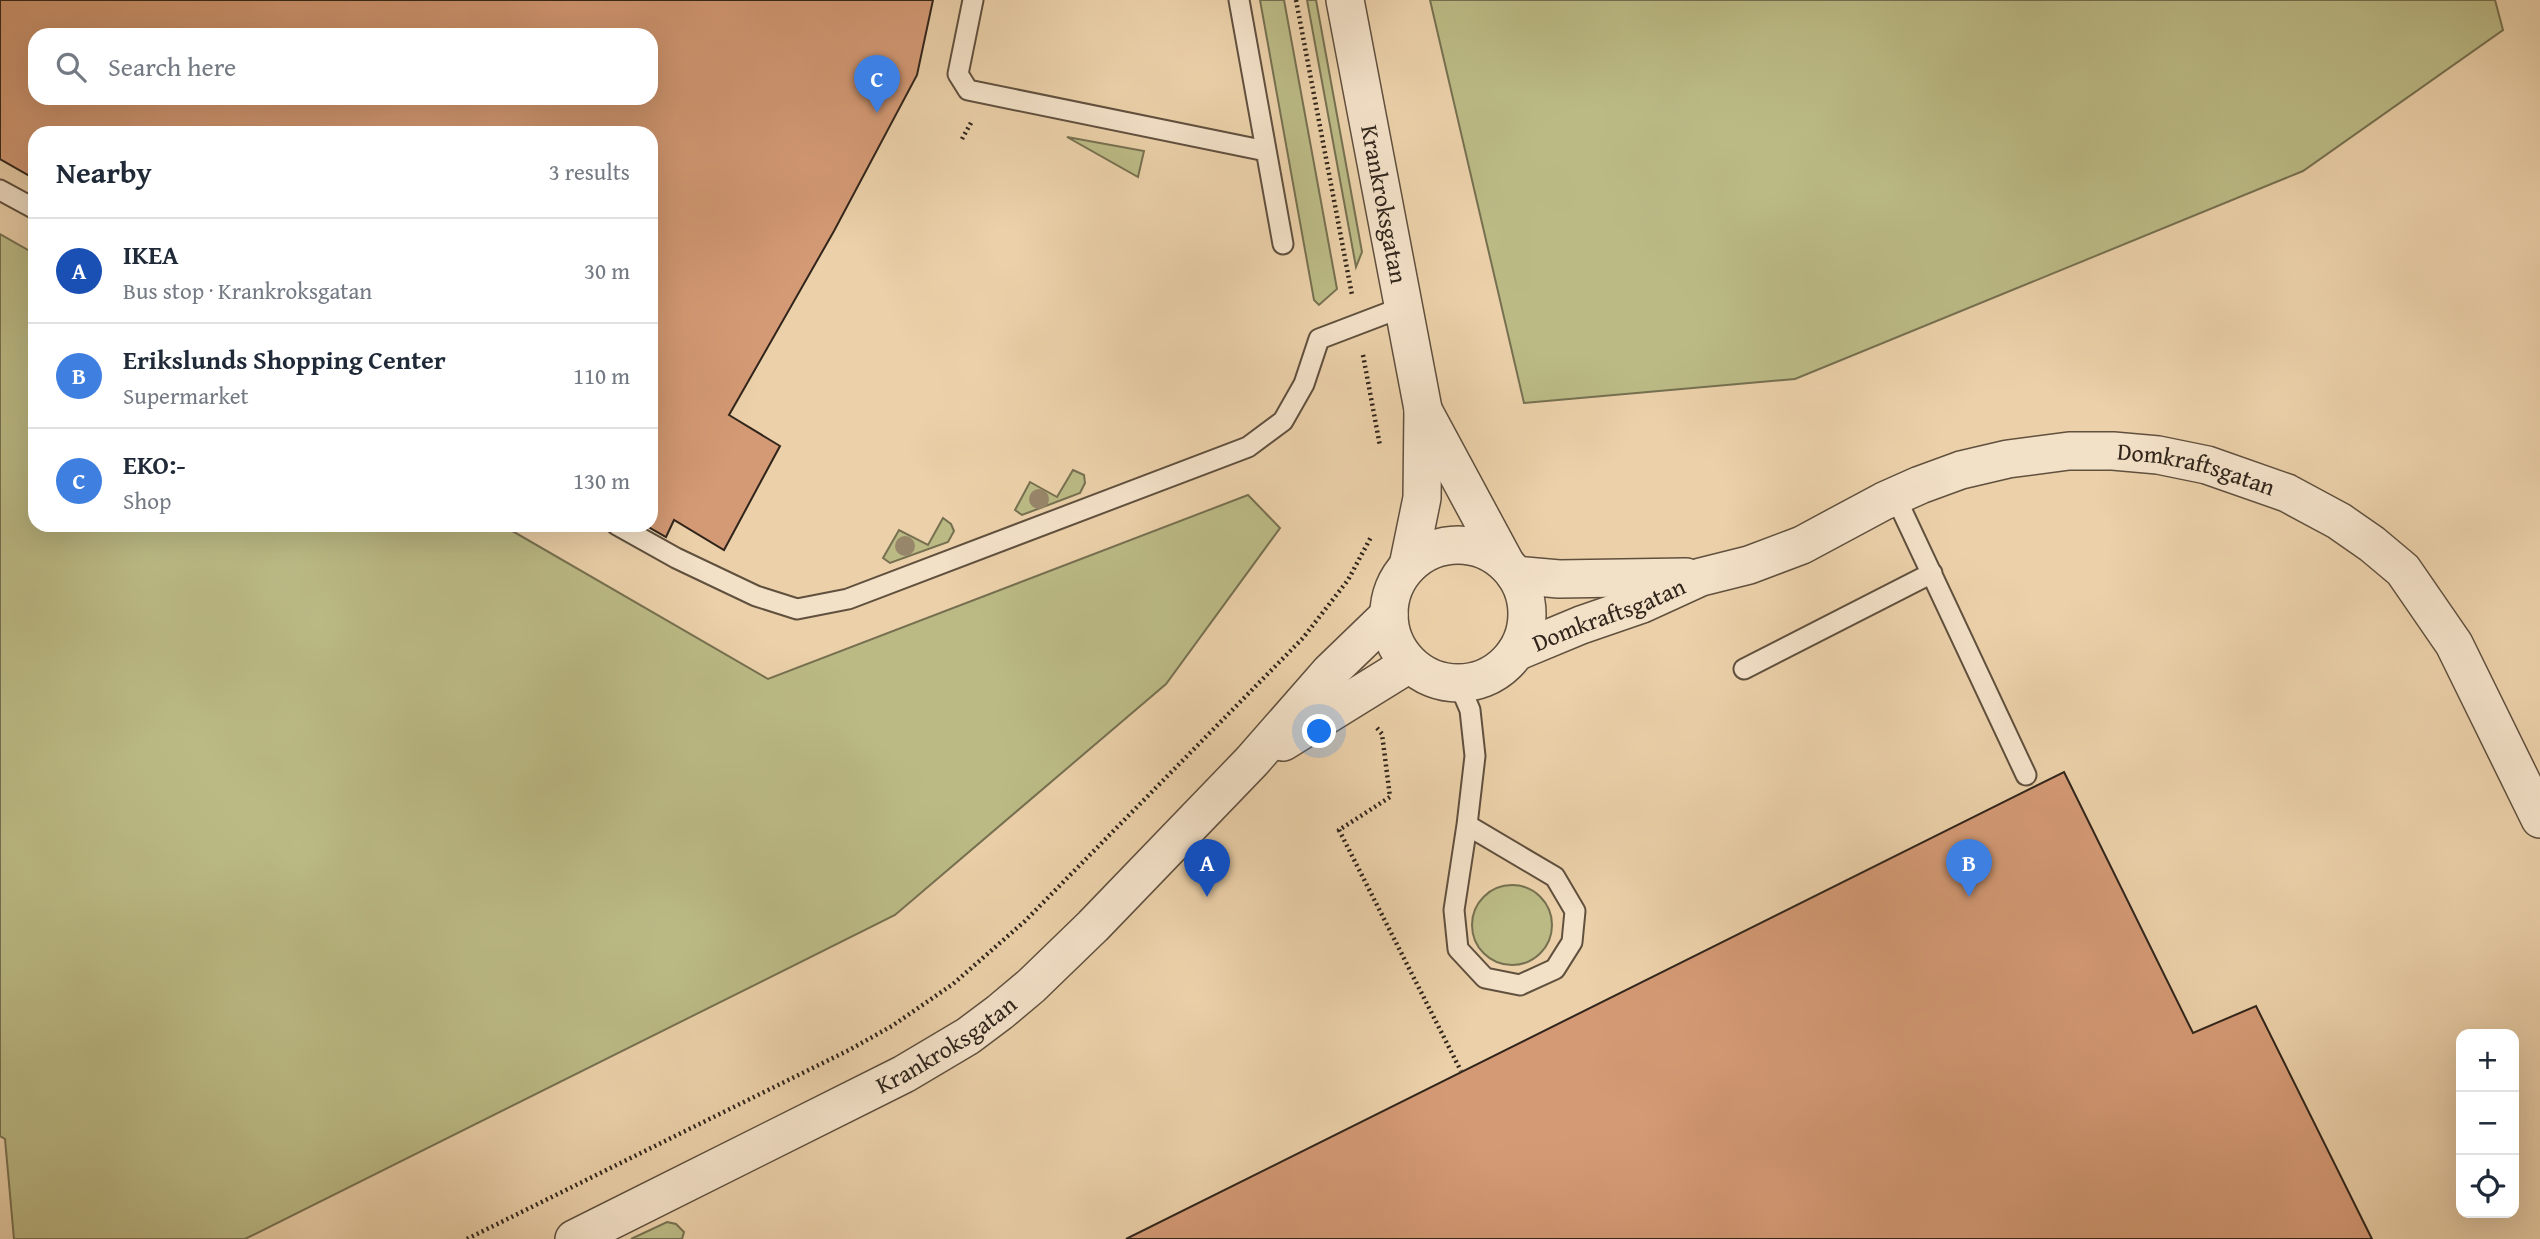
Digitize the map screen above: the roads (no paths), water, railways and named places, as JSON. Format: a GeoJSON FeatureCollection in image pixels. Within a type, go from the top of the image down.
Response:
{"type":"FeatureCollection","features":[{"type":"Feature","properties":{"kind":"street","name":"Krankroksgatan"},"geometry":{"type":"LineString","coordinates":[[1345,0],[1423,409],[1422,498],[1408,566]]}},
{"type":"Feature","properties":{"kind":"street","name":"Krankroksgatan"},"geometry":{"type":"LineString","coordinates":[[1423,409],[1511,570]]}},
{"type":"Feature","properties":{"kind":"street","name":"Domkraftsgatan"},"geometry":{"type":"LineString","coordinates":[[1516,652],[1642,604],[1701,577],[1749,565],[1802,545],[1895,496],[1961,470],[2008,459],[2069,451],[2158,455],[2207,465],[2287,493],[2339,521],[2403,570],[2454,644],[2540,819]]}},
{"type":"Feature","properties":{"kind":"street"},"geometry":{"type":"LineString","coordinates":[[1456,545],[1483,550],[1511,570],[1526,600],[1526,627],[1516,652],[1492,675],[1459,684],[1432,679],[1409,664],[1394,642],[1388,615],[1393,589],[1408,566],[1430,551],[1456,545]]}},
{"type":"Feature","properties":{"kind":"street","name":"Domkraftsgatan"},"geometry":{"type":"LineString","coordinates":[[1511,570],[1559,579],[1701,577]]}},
{"type":"Feature","properties":{"kind":"street","name":"Krankroksgatan"},"geometry":{"type":"LineString","coordinates":[[574,1239],[858,1098],[968,1036],[1031,986],[1093,926],[1252,761],[1330,672],[1388,615]]}},
{"type":"Feature","properties":{"kind":"street","name":"Krankroksgatan"},"geometry":{"type":"LineString","coordinates":[[1252,761],[1409,664]]}},
{"type":"Feature","properties":{"kind":"lane"},"geometry":{"type":"LineString","coordinates":[[973,0],[958,74],[968,90],[1266,151]]}},
{"type":"Feature","properties":{"kind":"lane"},"geometry":{"type":"LineString","coordinates":[[1239,0],[1283,244]]}},
{"type":"Feature","properties":{"kind":"lane"},"geometry":{"type":"LineString","coordinates":[[0,190],[28,205]]}},
{"type":"Feature","properties":{"kind":"lane"},"geometry":{"type":"LineString","coordinates":[[630,532],[676,558],[756,596],[797,608],[848,599],[1248,447],[1283,421],[1304,384],[1319,340],[1403,307]]}},
{"type":"Feature","properties":{"kind":"lane"},"geometry":{"type":"LineString","coordinates":[[1895,496],[2026,775]]}},
{"type":"Feature","properties":{"kind":"lane"},"geometry":{"type":"LineString","coordinates":[[1744,668],[1932,573]]}},
{"type":"Feature","properties":{"kind":"lane"},"geometry":{"type":"LineString","coordinates":[[1459,684],[1470,710],[1475,756],[1454,910],[1458,949],[1485,978],[1520,985],[1555,969],[1572,942],[1574,911],[1555,877],[1467,825]]}},
{"type":"Feature","properties":{"kind":"place","name":"EKO:-"},"geometry":{"type":"Point","coordinates":[877,113]}},
{"type":"Feature","properties":{"kind":"place","name":"IKEA"},"geometry":{"type":"Point","coordinates":[1207,897]}},
{"type":"Feature","properties":{"kind":"place","name":"Erikslunds Shopping Center"},"geometry":{"type":"Point","coordinates":[1969,897]}}]}
